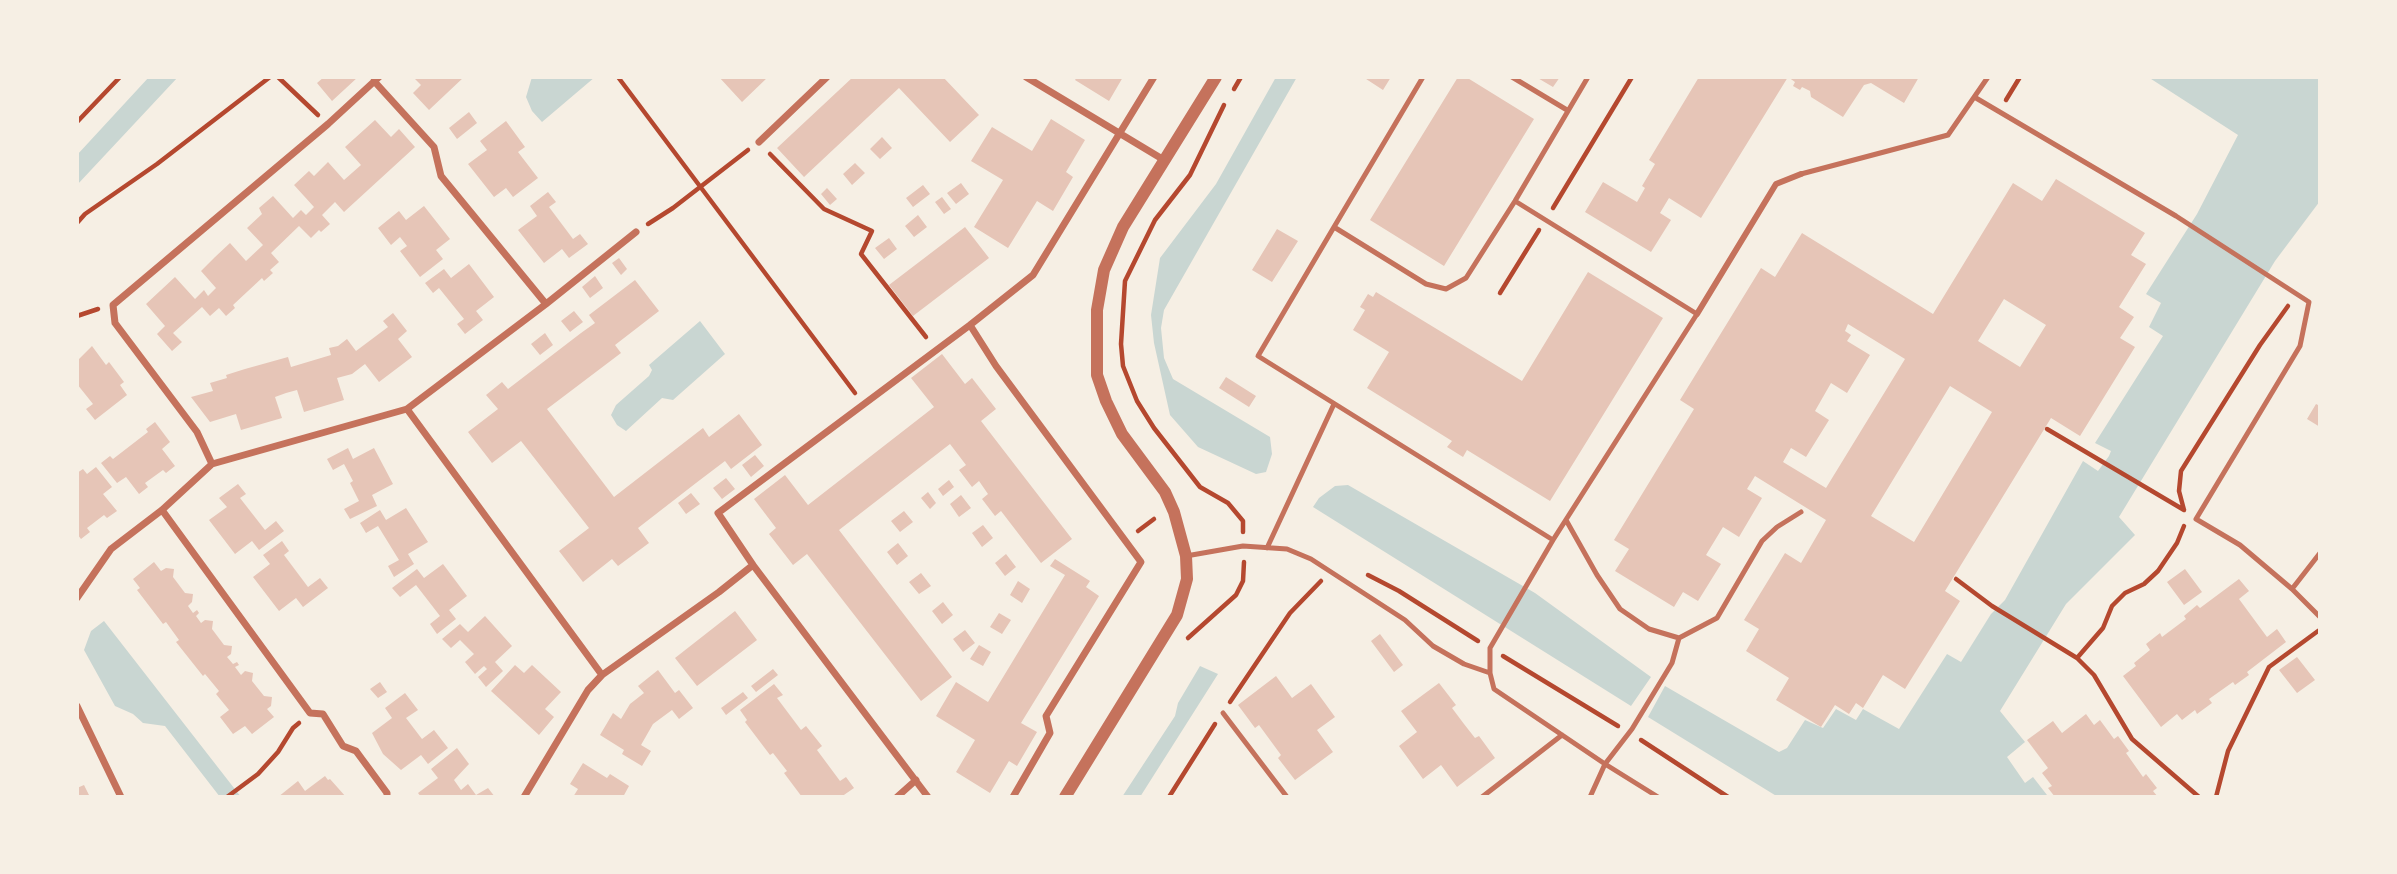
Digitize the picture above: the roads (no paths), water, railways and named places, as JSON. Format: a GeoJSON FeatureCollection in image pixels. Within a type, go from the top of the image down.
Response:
{"type":"FeatureCollection","features":[{"type":"Feature","properties":{"kind":"street"},"geometry":{"type":"LineString","coordinates":[[759,142],[827,77]]}},
{"type":"Feature","properties":{"kind":"street"},"geometry":{"type":"LineString","coordinates":[[1026,77],[1164,160]]}},
{"type":"Feature","properties":{"kind":"street"},"geometry":{"type":"LineString","coordinates":[[928,797],[753,565],[718,513],[936,351],[1032,275],[1154,77]]}},
{"type":"Feature","properties":{"kind":"street"},"geometry":{"type":"LineString","coordinates":[[1065,797],[1177,615],[1187,579],[1186,556],[1174,512],[1165,492],[1122,434],[1106,401],[1097,374],[1097,310],[1104,270],[1123,227],[1216,77]]}},
{"type":"Feature","properties":{"kind":"street"},"geometry":{"type":"LineString","coordinates":[[212,464],[197,432],[115,323],[113,305],[328,124],[377,79],[434,147],[441,176],[546,304]]}},
{"type":"Feature","properties":{"kind":"street"},"geometry":{"type":"LineString","coordinates":[[1697,314],[1776,184],[1801,174]]}},
{"type":"Feature","properties":{"kind":"street"},"geometry":{"type":"LineString","coordinates":[[77,598],[111,549],[162,510],[212,464],[407,409],[636,232]]}},
{"type":"Feature","properties":{"kind":"street"},"geometry":{"type":"LineString","coordinates":[[970,325],[996,366],[1141,562],[1046,716],[1050,733],[1013,797]]}},
{"type":"Feature","properties":{"kind":"street"},"geometry":{"type":"LineString","coordinates":[[407,409],[602,676]]}},
{"type":"Feature","properties":{"kind":"street"},"geometry":{"type":"LineString","coordinates":[[162,510],[310,713],[323,715],[343,746],[356,751],[387,793],[387,797]]}},
{"type":"Feature","properties":{"kind":"street"},"geometry":{"type":"LineString","coordinates":[[523,797],[588,690],[602,676],[753,565]]}},
{"type":"Feature","properties":{"kind":"street"},"geometry":{"type":"LineString","coordinates":[[77,706],[121,797]]}},
{"type":"Feature","properties":{"kind":"street"},"geometry":{"type":"LineString","coordinates":[[897,797],[916,780]]}},
{"type":"Feature","properties":{"kind":"lane"},"geometry":{"type":"LineString","coordinates":[[1423,77],[1258,356],[1553,540]]}},
{"type":"Feature","properties":{"kind":"lane"},"geometry":{"type":"LineString","coordinates":[[1512,77],[1567,110]]}},
{"type":"Feature","properties":{"kind":"lane"},"geometry":{"type":"LineString","coordinates":[[1334,227],[1426,284],[1446,289],[1466,278],[1588,77]]}},
{"type":"Feature","properties":{"kind":"lane"},"geometry":{"type":"LineString","coordinates":[[1801,174],[1948,135],[1989,77]]}},
{"type":"Feature","properties":{"kind":"lane"},"geometry":{"type":"LineString","coordinates":[[1976,98],[2176,216],[2308,302],[2300,346],[2196,519],[2240,545],[2320,617]]}},
{"type":"Feature","properties":{"kind":"lane"},"geometry":{"type":"LineString","coordinates":[[1515,201],[1697,314],[1553,540],[1490,648],[1490,673],[1494,689],[1658,797]]}},
{"type":"Feature","properties":{"kind":"lane"},"geometry":{"type":"LineString","coordinates":[[1267,548],[1335,404]]}},
{"type":"Feature","properties":{"kind":"lane"},"geometry":{"type":"LineString","coordinates":[[1566,520],[1620,609],[1649,629],[1679,638],[1717,618],[1762,541],[1777,527],[1801,512]]}},
{"type":"Feature","properties":{"kind":"lane"},"geometry":{"type":"LineString","coordinates":[[1186,556],[1242,546],[1287,549],[1311,559],[1405,620],[1433,646],[1464,664],[1490,673]]}},
{"type":"Feature","properties":{"kind":"lane"},"geometry":{"type":"LineString","coordinates":[[2292,589],[2320,553]]}},
{"type":"Feature","properties":{"kind":"lane"},"geometry":{"type":"LineString","coordinates":[[1590,797],[1605,764],[1631,731],[1672,663],[1679,638]]}},
{"type":"Feature","properties":{"kind":"lane"},"geometry":{"type":"LineString","coordinates":[[1223,713],[1287,797]]}},
{"type":"Feature","properties":{"kind":"lane"},"geometry":{"type":"LineString","coordinates":[[1482,797],[1562,735]]}}]}
